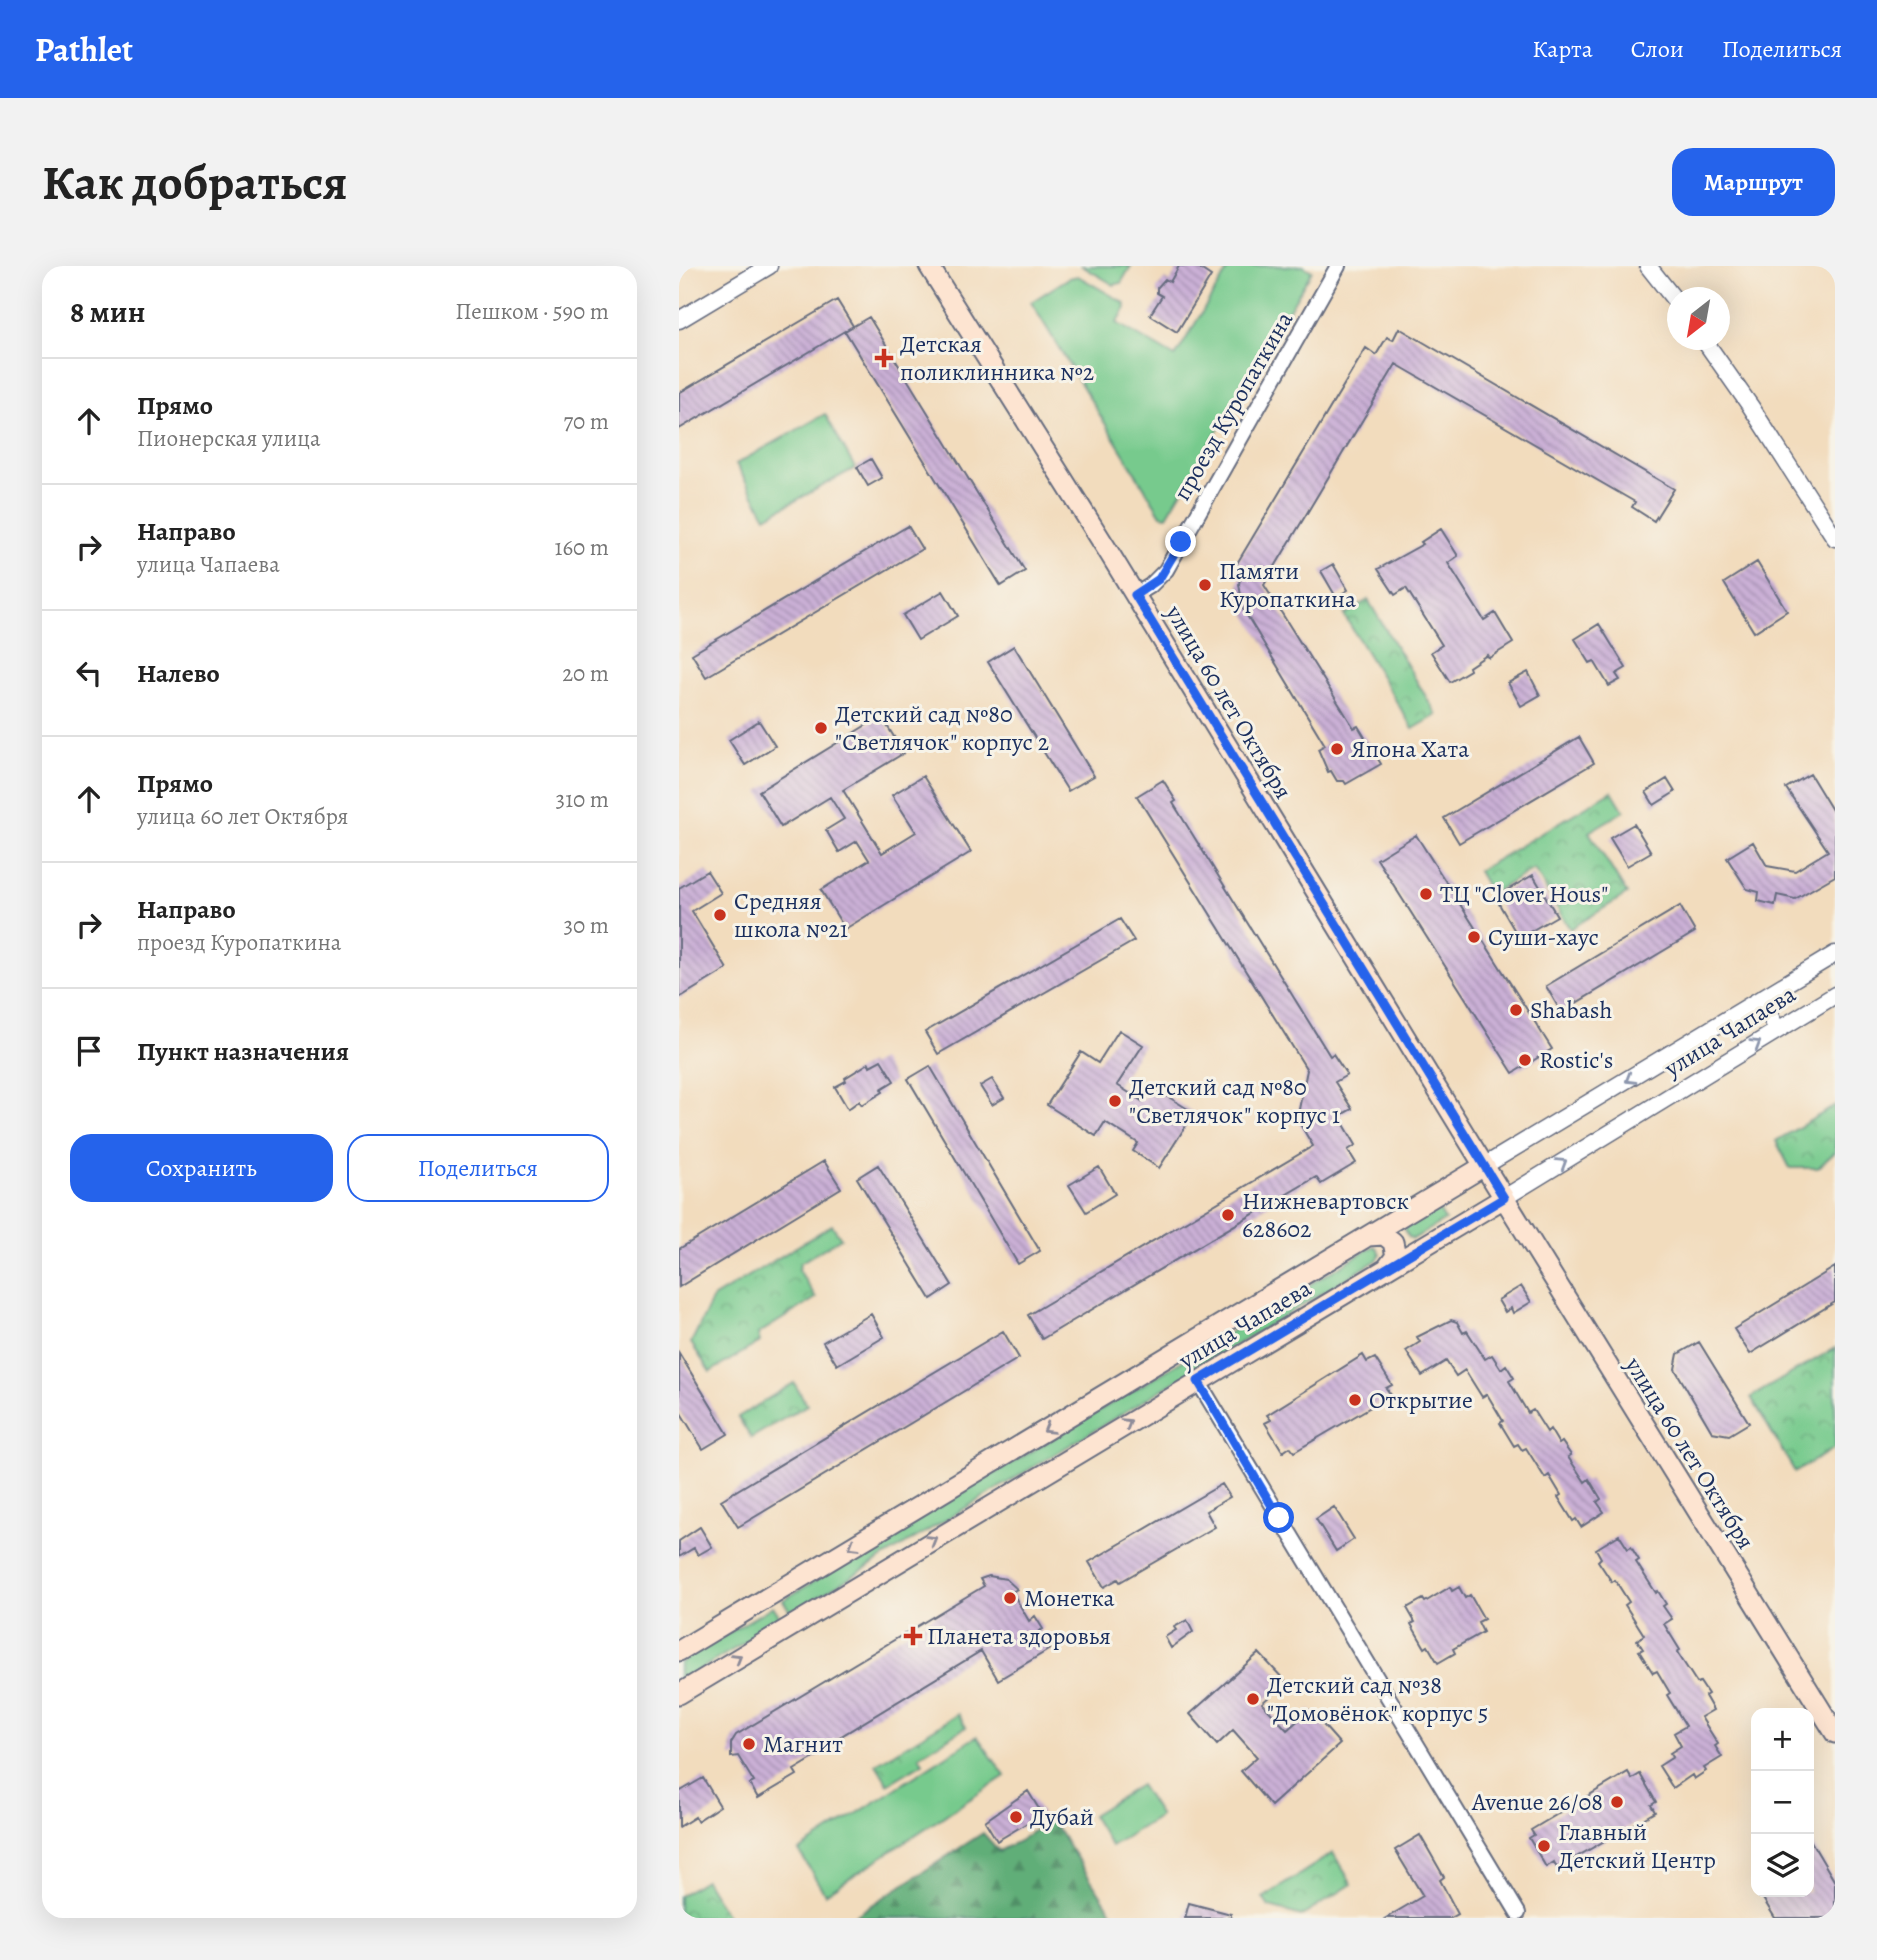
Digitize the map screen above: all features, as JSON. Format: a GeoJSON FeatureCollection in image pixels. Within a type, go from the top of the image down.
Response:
{"type":"FeatureCollection","features":[{"type":"Feature","properties":{"kind":"main road","name":"улица 60 лет Октября"},"geometry":{"type":"LineString","coordinates":[[929,266],[1135,595],[1835,1733]]}},
{"type":"Feature","properties":{"kind":"main road","name":"улица Чапаева"},"geometry":{"type":"LineString","coordinates":[[679,1651],[1484,1166]]}},
{"type":"Feature","properties":{"kind":"main road","name":"улица Чапаева"},"geometry":{"type":"LineString","coordinates":[[679,1694],[1504,1198]]}},
{"type":"Feature","properties":{"kind":"main road"},"geometry":{"type":"LineString","coordinates":[[1368,1236],[1384,1235],[1393,1242],[1396,1256],[1387,1268]]}},
{"type":"Feature","properties":{"kind":"street"},"geometry":{"type":"LineString","coordinates":[[679,320],[769,266]]}},
{"type":"Feature","properties":{"kind":"street","name":"проезд Куропаткина"},"geometry":{"type":"LineString","coordinates":[[1135,595],[1150,586],[1165,570],[1338,266]]}},
{"type":"Feature","properties":{"kind":"street"},"geometry":{"type":"LineString","coordinates":[[1648,266],[1667,290]]}},
{"type":"Feature","properties":{"kind":"street"},"geometry":{"type":"LineString","coordinates":[[1711,350],[1759,418],[1835,538]]}},
{"type":"Feature","properties":{"kind":"street","name":"улица Чапаева"},"geometry":{"type":"LineString","coordinates":[[1484,1166],[1835,954]]}},
{"type":"Feature","properties":{"kind":"street","name":"улица Чапаева"},"geometry":{"type":"LineString","coordinates":[[1504,1198],[1835,995]]}},
{"type":"Feature","properties":{"kind":"street"},"geometry":{"type":"LineString","coordinates":[[1761,1001],[1778,1030]]}},
{"type":"Feature","properties":{"kind":"street"},"geometry":{"type":"LineString","coordinates":[[1198,1381],[1518,1913]]}},
{"type":"Feature","properties":{"kind":"green space"},"geometry":{"type":"Polygon","coordinates":[[[1082,266],[1131,266],[1121,283],[1114,285],[1082,266]]]}},
{"type":"Feature","properties":{"kind":"green space"},"geometry":{"type":"Polygon","coordinates":[[[1230,266],[1303,266],[1312,271],[1167,516],[1161,515],[1031,302],[1069,278],[1078,276],[1124,303],[1126,308],[1117,323],[1175,357],[1230,266]]]}},
{"type":"Feature","properties":{"kind":"green space"},"geometry":{"type":"Polygon","coordinates":[[[825,414],[855,468],[766,517],[736,464],[825,414]]]}},
{"type":"Feature","properties":{"kind":"green space"},"geometry":{"type":"Polygon","coordinates":[[[1368,600],[1437,715],[1413,729],[1344,615],[1368,600]]]}},
{"type":"Feature","properties":{"kind":"green space"},"geometry":{"type":"Polygon","coordinates":[[[1612,791],[1624,811],[1589,832],[1627,894],[1570,929],[1534,869],[1491,894],[1478,871],[1612,791]]]}},
{"type":"Feature","properties":{"kind":"green space"},"geometry":{"type":"Polygon","coordinates":[[[1835,1106],[1835,1152],[1818,1168],[1790,1168],[1776,1141],[1835,1106]]]}},
{"type":"Feature","properties":{"kind":"green space"},"geometry":{"type":"Polygon","coordinates":[[[1437,1207],[1445,1220],[1413,1239],[1409,1237],[1404,1230],[1405,1226],[1437,1207]]]}},
{"type":"Feature","properties":{"kind":"green space"},"geometry":{"type":"Polygon","coordinates":[[[832,1225],[841,1238],[800,1263],[799,1270],[816,1298],[758,1334],[760,1342],[710,1372],[691,1343],[713,1298],[832,1225]]]}},
{"type":"Feature","properties":{"kind":"green space"},"geometry":{"type":"Polygon","coordinates":[[[1374,1246],[1380,1255],[1377,1260],[791,1613],[783,1600],[1374,1246]]]}},
{"type":"Feature","properties":{"kind":"green space"},"geometry":{"type":"Polygon","coordinates":[[[1835,1348],[1835,1448],[1795,1472],[1751,1397],[1835,1348]]]}},
{"type":"Feature","properties":{"kind":"green space"},"geometry":{"type":"Polygon","coordinates":[[[794,1383],[807,1405],[751,1438],[738,1417],[794,1383]]]}},
{"type":"Feature","properties":{"kind":"green space"},"geometry":{"type":"Polygon","coordinates":[[[773,1606],[782,1620],[679,1682],[679,1663],[773,1606]]]}},
{"type":"Feature","properties":{"kind":"green space"},"geometry":{"type":"Polygon","coordinates":[[[958,1714],[966,1727],[919,1756],[923,1763],[888,1784],[876,1764],[958,1714]]]}},
{"type":"Feature","properties":{"kind":"green space"},"geometry":{"type":"Polygon","coordinates":[[[977,1736],[1005,1776],[825,1894],[799,1851],[977,1736]]]}},
{"type":"Feature","properties":{"kind":"green space"},"geometry":{"type":"Polygon","coordinates":[[[1140,1785],[1160,1816],[1111,1846],[1092,1815],[1140,1785]]]}},
{"type":"Feature","properties":{"kind":"green space"},"geometry":{"type":"Polygon","coordinates":[[[1051,1819],[1116,1918],[852,1918],[983,1833],[999,1851],[1051,1819]]]}},
{"type":"Feature","properties":{"kind":"green space"},"geometry":{"type":"Polygon","coordinates":[[[1333,1853],[1352,1884],[1302,1916],[1269,1907],[1263,1898],[1333,1853]]]}},
{"type":"Feature","properties":{"kind":"green space"},"geometry":{"type":"Polygon","coordinates":[[[705,1880],[728,1918],[679,1918],[679,1896],[705,1880]]]}},
{"type":"Feature","properties":{"kind":"building"},"geometry":{"type":"Polygon","coordinates":[[[1179,266],[1196,266],[1211,276],[1177,332],[1150,315],[1162,296],[1157,293],[1157,288],[1165,279],[1170,282],[1179,266]]]}},
{"type":"Feature","properties":{"kind":"building"},"geometry":{"type":"Polygon","coordinates":[[[837,300],[853,326],[679,429],[679,393],[837,300]]]}},
{"type":"Feature","properties":{"kind":"building"},"geometry":{"type":"Polygon","coordinates":[[[869,317],[1025,571],[1001,586],[845,331],[869,317]]]}},
{"type":"Feature","properties":{"kind":"building"},"geometry":{"type":"Polygon","coordinates":[[[1399,328],[1674,489],[1654,521],[1632,507],[1635,502],[1396,364],[1264,585],[1354,728],[1358,726],[1381,764],[1346,784],[1344,781],[1337,781],[1331,771],[1328,772],[1318,749],[1325,745],[1237,599],[1241,596],[1239,584],[1242,568],[1236,565],[1366,348],[1376,355],[1387,337],[1393,340],[1399,328]]]}},
{"type":"Feature","properties":{"kind":"building"},"geometry":{"type":"Polygon","coordinates":[[[871,459],[882,478],[868,486],[857,467],[871,459]]]}},
{"type":"Feature","properties":{"kind":"building"},"geometry":{"type":"Polygon","coordinates":[[[908,526],[922,549],[706,677],[692,654],[908,526]]]}},
{"type":"Feature","properties":{"kind":"building"},"geometry":{"type":"Polygon","coordinates":[[[1441,529],[1458,556],[1448,563],[1484,620],[1495,613],[1513,643],[1489,658],[1487,655],[1450,682],[1431,652],[1442,645],[1406,588],[1395,595],[1378,569],[1423,544],[1421,542],[1441,529]]]}},
{"type":"Feature","properties":{"kind":"building"},"geometry":{"type":"Polygon","coordinates":[[[1757,562],[1787,611],[1754,632],[1724,583],[1757,562]]]}},
{"type":"Feature","properties":{"kind":"building"},"geometry":{"type":"Polygon","coordinates":[[[1333,564],[1348,590],[1336,597],[1321,571],[1333,564]]]}},
{"type":"Feature","properties":{"kind":"building"},"geometry":{"type":"Polygon","coordinates":[[[943,591],[958,616],[918,640],[903,615],[943,591]]]}},
{"type":"Feature","properties":{"kind":"building"},"geometry":{"type":"Polygon","coordinates":[[[1599,624],[1626,668],[1616,674],[1620,680],[1609,686],[1594,661],[1590,663],[1575,639],[1599,624]]]}},
{"type":"Feature","properties":{"kind":"building"},"geometry":{"type":"Polygon","coordinates":[[[1014,646],[1094,776],[1068,791],[988,662],[1014,646]]]}},
{"type":"Feature","properties":{"kind":"building"},"geometry":{"type":"Polygon","coordinates":[[[1528,672],[1540,695],[1521,706],[1508,683],[1528,672]]]}},
{"type":"Feature","properties":{"kind":"building"},"geometry":{"type":"Polygon","coordinates":[[[881,716],[904,753],[843,790],[882,853],[916,832],[892,795],[923,776],[971,852],[845,929],[821,890],[869,860],[857,841],[839,852],[826,830],[844,819],[830,797],[781,827],[759,791],[881,716]]]}},
{"type":"Feature","properties":{"kind":"building"},"geometry":{"type":"Polygon","coordinates":[[[759,721],[775,746],[745,765],[729,740],[759,721]]]}},
{"type":"Feature","properties":{"kind":"building"},"geometry":{"type":"Polygon","coordinates":[[[1579,737],[1594,763],[1459,843],[1444,818],[1579,737]]]}},
{"type":"Feature","properties":{"kind":"building"},"geometry":{"type":"Polygon","coordinates":[[[1810,774],[1835,815],[1835,876],[1795,899],[1777,895],[1775,905],[1758,901],[1759,892],[1747,889],[1727,858],[1753,842],[1767,866],[1795,871],[1828,851],[1786,788],[1810,774]]]}},
{"type":"Feature","properties":{"kind":"building"},"geometry":{"type":"Polygon","coordinates":[[[1667,779],[1675,792],[1654,805],[1646,792],[1667,779]]]}},
{"type":"Feature","properties":{"kind":"building"},"geometry":{"type":"Polygon","coordinates":[[[1163,780],[1176,801],[1173,803],[1330,1056],[1333,1054],[1347,1075],[1335,1082],[1352,1109],[1339,1116],[1356,1145],[1348,1150],[1356,1163],[1321,1184],[1316,1177],[1042,1339],[1028,1315],[1313,1146],[1297,1119],[1307,1070],[1137,796],[1163,780]]]}},
{"type":"Feature","properties":{"kind":"building"},"geometry":{"type":"Polygon","coordinates":[[[1634,824],[1651,852],[1627,866],[1610,838],[1634,824]]]}},
{"type":"Feature","properties":{"kind":"building"},"geometry":{"type":"Polygon","coordinates":[[[1416,835],[1552,1049],[1513,1073],[1377,859],[1416,835]]]}},
{"type":"Feature","properties":{"kind":"building"},"geometry":{"type":"Polygon","coordinates":[[[707,871],[721,893],[692,911],[727,969],[679,998],[679,888],[707,871]]]}},
{"type":"Feature","properties":{"kind":"building"},"geometry":{"type":"Polygon","coordinates":[[[1533,875],[1557,916],[1519,938],[1495,897],[1533,875]]]}},
{"type":"Feature","properties":{"kind":"building"},"geometry":{"type":"Polygon","coordinates":[[[1680,906],[1695,932],[1561,1012],[1546,986],[1680,906]]]}},
{"type":"Feature","properties":{"kind":"building"},"geometry":{"type":"Polygon","coordinates":[[[1120,919],[1134,941],[938,1054],[925,1032],[1120,919]]]}},
{"type":"Feature","properties":{"kind":"building"},"geometry":{"type":"Polygon","coordinates":[[[1119,1030],[1143,1045],[1117,1085],[1142,1101],[1151,1086],[1194,1113],[1159,1168],[1133,1151],[1138,1143],[1105,1122],[1096,1136],[1047,1105],[1081,1052],[1098,1063],[1119,1030]]]}},
{"type":"Feature","properties":{"kind":"building"},"geometry":{"type":"Polygon","coordinates":[[[881,1060],[894,1081],[881,1089],[883,1092],[862,1105],[859,1101],[848,1109],[835,1087],[869,1063],[870,1066],[881,1060]]]}},
{"type":"Feature","properties":{"kind":"building"},"geometry":{"type":"Polygon","coordinates":[[[930,1066],[1040,1251],[1018,1264],[908,1079],[930,1066]]]}},
{"type":"Feature","properties":{"kind":"building"},"geometry":{"type":"Polygon","coordinates":[[[992,1079],[1004,1098],[992,1105],[980,1086],[992,1079]]]}},
{"type":"Feature","properties":{"kind":"building"},"geometry":{"type":"Polygon","coordinates":[[[824,1161],[841,1188],[679,1287],[679,1249],[824,1161]]]}},
{"type":"Feature","properties":{"kind":"building"},"geometry":{"type":"Polygon","coordinates":[[[878,1165],[952,1285],[931,1299],[857,1178],[878,1165]]]}},
{"type":"Feature","properties":{"kind":"building"},"geometry":{"type":"Polygon","coordinates":[[[1099,1167],[1115,1194],[1086,1212],[1069,1185],[1099,1167]]]}},
{"type":"Feature","properties":{"kind":"building"},"geometry":{"type":"Polygon","coordinates":[[[1835,1267],[1835,1302],[1750,1354],[1734,1329],[1835,1267]]]}},
{"type":"Feature","properties":{"kind":"building"},"geometry":{"type":"Polygon","coordinates":[[[1521,1286],[1531,1302],[1513,1313],[1511,1308],[1505,1312],[1498,1300],[1521,1286]]]}},
{"type":"Feature","properties":{"kind":"building"},"geometry":{"type":"Polygon","coordinates":[[[871,1314],[884,1337],[837,1365],[823,1342],[871,1314]]]}},
{"type":"Feature","properties":{"kind":"building"},"geometry":{"type":"Polygon","coordinates":[[[1451,1320],[1457,1322],[1463,1333],[1467,1331],[1485,1359],[1492,1355],[1501,1369],[1506,1365],[1514,1378],[1509,1381],[1528,1413],[1533,1410],[1547,1432],[1550,1429],[1559,1444],[1562,1442],[1571,1455],[1568,1457],[1585,1482],[1589,1479],[1601,1499],[1597,1502],[1604,1512],[1581,1527],[1576,1519],[1573,1521],[1558,1497],[1561,1495],[1549,1475],[1545,1478],[1526,1448],[1522,1450],[1518,1444],[1514,1446],[1487,1394],[1482,1397],[1465,1370],[1456,1376],[1446,1361],[1422,1376],[1406,1351],[1420,1342],[1417,1337],[1451,1320]]]}},
{"type":"Feature","properties":{"kind":"building"},"geometry":{"type":"Polygon","coordinates":[[[1003,1331],[1019,1358],[738,1527],[721,1500],[1003,1331]]]}},
{"type":"Feature","properties":{"kind":"building"},"geometry":{"type":"Polygon","coordinates":[[[1699,1342],[1749,1423],[1729,1435],[1712,1432],[1675,1369],[1678,1354],[1699,1342]]]}},
{"type":"Feature","properties":{"kind":"building"},"geometry":{"type":"Polygon","coordinates":[[[679,1353],[728,1434],[703,1449],[679,1410],[679,1353]]]}},
{"type":"Feature","properties":{"kind":"building"},"geometry":{"type":"Polygon","coordinates":[[[1363,1355],[1367,1362],[1375,1358],[1392,1385],[1386,1388],[1391,1395],[1294,1452],[1290,1447],[1283,1452],[1265,1423],[1271,1420],[1267,1415],[1363,1355]]]}},
{"type":"Feature","properties":{"kind":"building"},"geometry":{"type":"Polygon","coordinates":[[[1222,1484],[1230,1497],[1206,1511],[1215,1527],[1120,1582],[1118,1579],[1104,1587],[1089,1562],[1222,1484]]]}},
{"type":"Feature","properties":{"kind":"building"},"geometry":{"type":"Polygon","coordinates":[[[1334,1507],[1354,1539],[1336,1551],[1316,1519],[1334,1507]]]}},
{"type":"Feature","properties":{"kind":"building"},"geometry":{"type":"Polygon","coordinates":[[[700,1527],[712,1547],[698,1555],[694,1548],[679,1557],[679,1541],[700,1527]]]}},
{"type":"Feature","properties":{"kind":"building"},"geometry":{"type":"Polygon","coordinates":[[[1619,1535],[1628,1549],[1631,1547],[1639,1560],[1636,1562],[1666,1604],[1663,1606],[1672,1619],[1664,1624],[1680,1650],[1677,1652],[1697,1683],[1700,1682],[1708,1694],[1705,1696],[1713,1710],[1701,1717],[1718,1744],[1715,1746],[1722,1757],[1704,1768],[1706,1771],[1694,1779],[1692,1775],[1673,1788],[1659,1766],[1673,1757],[1670,1753],[1681,1746],[1674,1733],[1686,1726],[1667,1695],[1670,1693],[1657,1671],[1653,1673],[1639,1651],[1643,1649],[1637,1640],[1644,1635],[1625,1605],[1629,1602],[1615,1580],[1612,1582],[1598,1561],[1601,1558],[1596,1549],[1619,1535]]]}},
{"type":"Feature","properties":{"kind":"building"},"geometry":{"type":"Polygon","coordinates":[[[989,1576],[1006,1579],[1017,1589],[1012,1592],[1029,1621],[1035,1616],[1043,1629],[1039,1631],[1050,1649],[998,1680],[981,1651],[830,1743],[832,1747],[794,1770],[797,1775],[758,1798],[750,1784],[754,1782],[738,1756],[731,1757],[731,1743],[736,1735],[984,1586],[980,1579],[989,1576]]]}},
{"type":"Feature","properties":{"kind":"building"},"geometry":{"type":"Polygon","coordinates":[[[1450,1587],[1452,1591],[1459,1587],[1465,1598],[1470,1595],[1484,1619],[1478,1622],[1483,1632],[1453,1649],[1455,1653],[1438,1663],[1428,1646],[1425,1648],[1411,1624],[1415,1622],[1407,1608],[1423,1599],[1425,1602],[1450,1587]]]}},
{"type":"Feature","properties":{"kind":"building"},"geometry":{"type":"Polygon","coordinates":[[[1187,1620],[1193,1632],[1171,1648],[1165,1637],[1176,1630],[1174,1627],[1187,1620]]]}},
{"type":"Feature","properties":{"kind":"building"},"geometry":{"type":"Polygon","coordinates":[[[1259,1653],[1286,1682],[1262,1703],[1287,1730],[1310,1710],[1340,1744],[1271,1806],[1241,1771],[1257,1757],[1233,1730],[1217,1745],[1190,1714],[1259,1653]]]}},
{"type":"Feature","properties":{"kind":"building"},"geometry":{"type":"Polygon","coordinates":[[[1628,1772],[1632,1779],[1640,1774],[1656,1802],[1651,1805],[1655,1812],[1557,1868],[1554,1862],[1546,1867],[1529,1838],[1534,1835],[1531,1830],[1628,1772]]]}},
{"type":"Feature","properties":{"kind":"building"},"geometry":{"type":"Polygon","coordinates":[[[703,1778],[720,1806],[697,1821],[695,1817],[679,1827],[679,1792],[703,1778]]]}},
{"type":"Feature","properties":{"kind":"building"},"geometry":{"type":"Polygon","coordinates":[[[1028,1791],[1042,1814],[997,1841],[985,1821],[1028,1791]]]}},
{"type":"Feature","properties":{"kind":"building"},"geometry":{"type":"Polygon","coordinates":[[[1420,1835],[1444,1877],[1440,1880],[1458,1914],[1451,1918],[1386,1918],[1423,1896],[1395,1850],[1420,1835]]]}},
{"type":"Feature","properties":{"kind":"building"},"geometry":{"type":"Polygon","coordinates":[[[1814,1846],[1835,1882],[1835,1918],[1775,1918],[1762,1897],[1814,1897],[1814,1846]]]}},
{"type":"Feature","properties":{"kind":"building"},"geometry":{"type":"Polygon","coordinates":[[[1189,1903],[1231,1914],[1231,1918],[1185,1918],[1189,1903]]]}},
{"type":"Feature","properties":{"kind":"place","name":"Детская поликлинника №2"},"geometry":{"type":"Point","coordinates":[884,358]}},
{"type":"Feature","properties":{"kind":"place","name":"Памяти Куропаткина"},"geometry":{"type":"Point","coordinates":[1205,585]}},
{"type":"Feature","properties":{"kind":"place","name":"Детский сад №80 \"Светлячок\" корпус 2"},"geometry":{"type":"Point","coordinates":[821,728]}},
{"type":"Feature","properties":{"kind":"place","name":"Япона Хата"},"geometry":{"type":"Point","coordinates":[1337,749]}},
{"type":"Feature","properties":{"kind":"place","name":"ТЦ \"Clover Hous\""},"geometry":{"type":"Point","coordinates":[1426,894]}},
{"type":"Feature","properties":{"kind":"place","name":"Средняя школа №21"},"geometry":{"type":"Point","coordinates":[720,915]}},
{"type":"Feature","properties":{"kind":"place","name":"Суши-хаус"},"geometry":{"type":"Point","coordinates":[1474,937]}},
{"type":"Feature","properties":{"kind":"place","name":"Shabash"},"geometry":{"type":"Point","coordinates":[1516,1010]}},
{"type":"Feature","properties":{"kind":"place","name":"Rostic's"},"geometry":{"type":"Point","coordinates":[1525,1060]}},
{"type":"Feature","properties":{"kind":"place","name":"Детский сад №80 \"Светлячок\" корпус 1"},"geometry":{"type":"Point","coordinates":[1115,1101]}},
{"type":"Feature","properties":{"kind":"place","name":"Нижневартовск 628602"},"geometry":{"type":"Point","coordinates":[1228,1215]}},
{"type":"Feature","properties":{"kind":"place","name":"Открытие"},"geometry":{"type":"Point","coordinates":[1355,1400]}},
{"type":"Feature","properties":{"kind":"place","name":"Монетка"},"geometry":{"type":"Point","coordinates":[1010,1598]}},
{"type":"Feature","properties":{"kind":"place","name":"Планета здоровья"},"geometry":{"type":"Point","coordinates":[913,1636]}},
{"type":"Feature","properties":{"kind":"place","name":"Детский сад №38 \"Домовёнок\" корпус 5"},"geometry":{"type":"Point","coordinates":[1253,1699]}},
{"type":"Feature","properties":{"kind":"place","name":"Магнит"},"geometry":{"type":"Point","coordinates":[749,1744]}},
{"type":"Feature","properties":{"kind":"place","name":"Avenue 26/08"},"geometry":{"type":"Point","coordinates":[1617,1802]}},
{"type":"Feature","properties":{"kind":"place","name":"Дубай"},"geometry":{"type":"Point","coordinates":[1016,1817]}},
{"type":"Feature","properties":{"kind":"place","name":"Главный Детский Центр"},"geometry":{"type":"Point","coordinates":[1544,1846]}},
{"type":"Feature","properties":{"kind":"route"},"geometry":{"type":"LineString","coordinates":[[1181,542],[1159,579],[1135,595],[1504,1198],[1198,1381],[1279,1518]]}}]}
